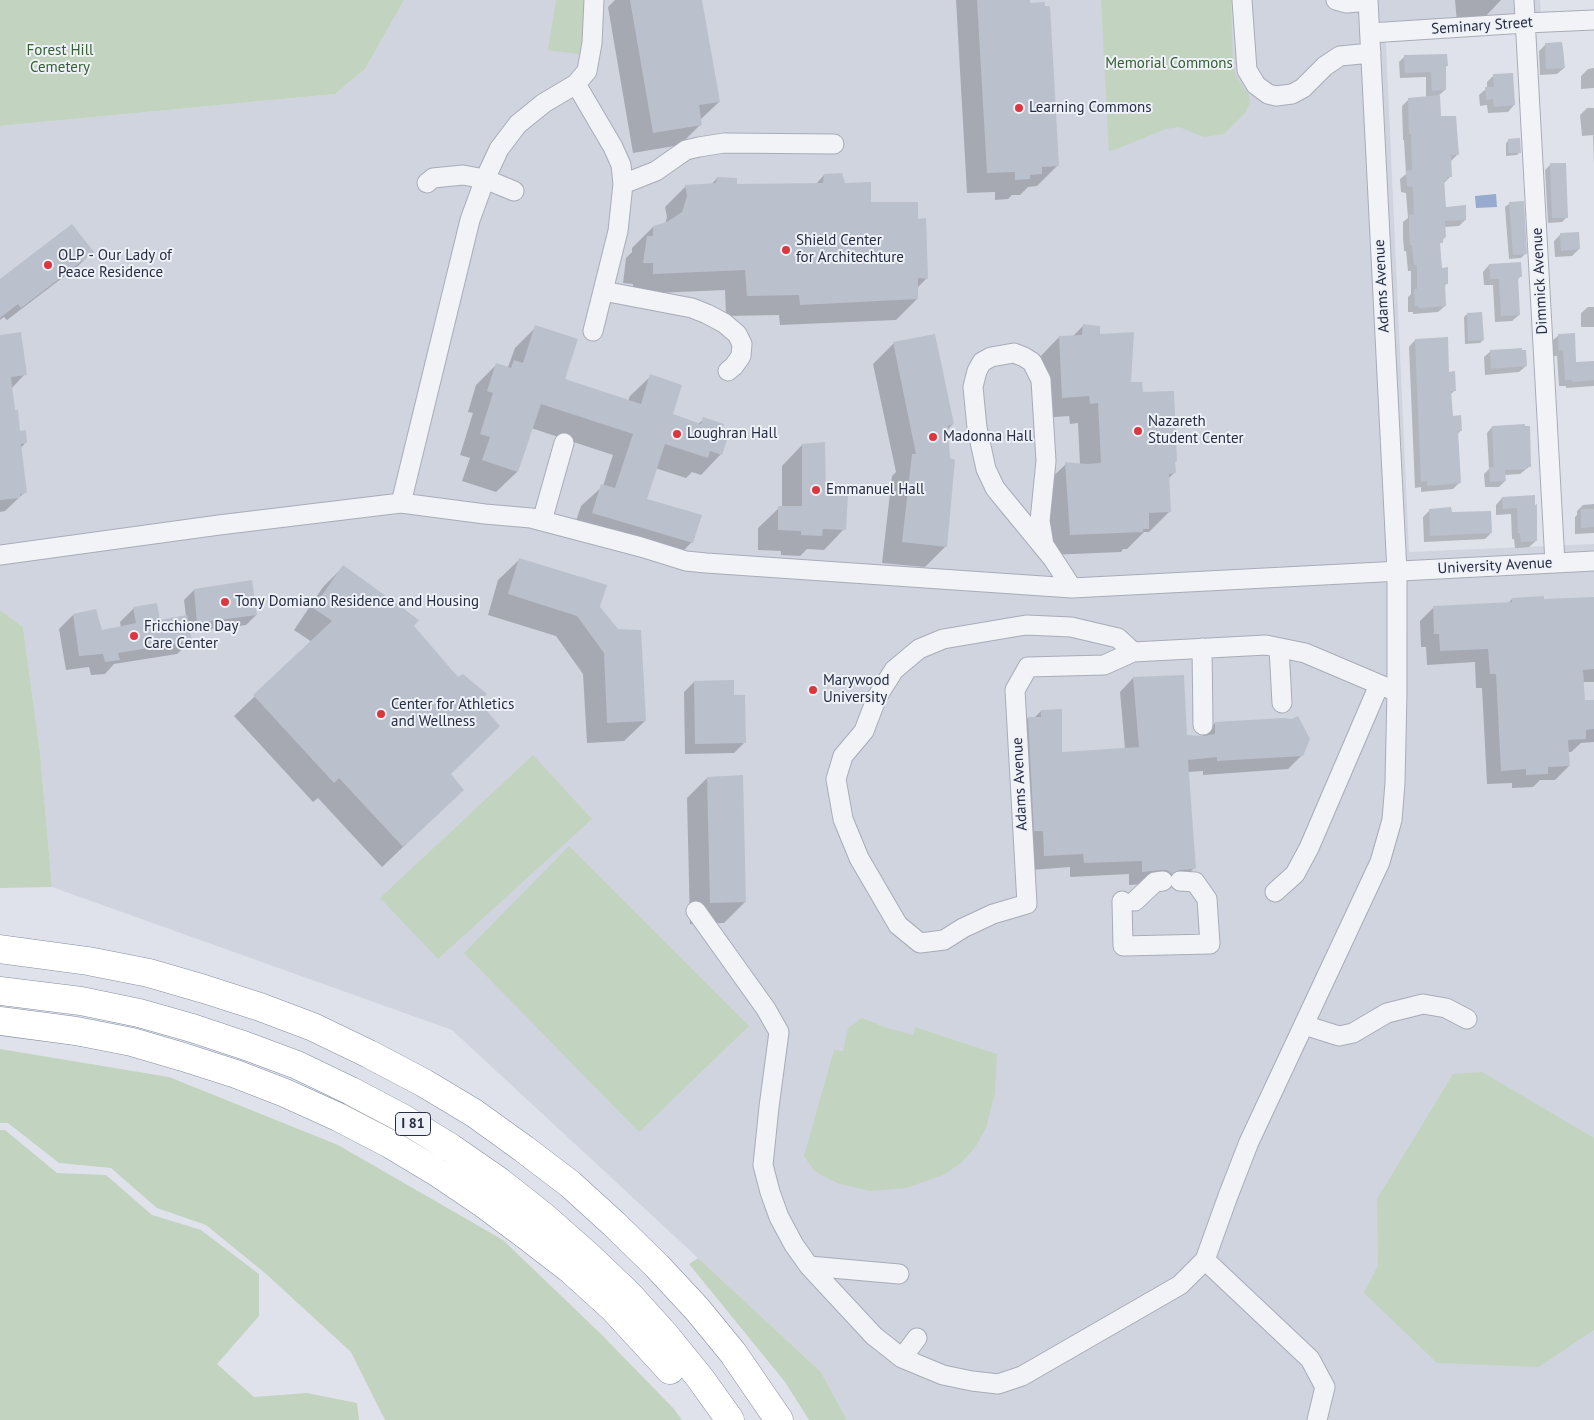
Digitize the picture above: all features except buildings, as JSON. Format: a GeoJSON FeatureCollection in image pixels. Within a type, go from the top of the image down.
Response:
{"type":"FeatureCollection","features":[{"type":"Feature","properties":{"kind":"highway","name":"I 81"},"geometry":{"type":"LineString","coordinates":[[0,949],[88,961],[149,973],[260,1007],[313,1027],[370,1054],[474,1113],[570,1184],[658,1266],[733,1353],[779,1420]]}},
{"type":"Feature","properties":{"kind":"highway","name":"I 81"},"geometry":{"type":"LineString","coordinates":[[0,990],[81,1001],[139,1013],[192,1028],[297,1065],[404,1119],[451,1148],[500,1182],[544,1216],[586,1254],[628,1294],[666,1336],[700,1378],[730,1420]]}},
{"type":"Feature","properties":{"kind":"highway"},"geometry":{"type":"LineString","coordinates":[[0,1020],[76,1031],[132,1042],[184,1057],[285,1093],[338,1117],[390,1144],[484,1204],[571,1270],[613,1308],[651,1348],[710,1420]]}},
{"type":"Feature","properties":{"kind":"street"},"geometry":{"type":"LineString","coordinates":[[400,503],[470,220],[484,180],[499,148],[518,124],[544,103],[576,84],[588,71],[591,57],[594,0]]}},
{"type":"Feature","properties":{"kind":"street"},"geometry":{"type":"LineString","coordinates":[[1242,0],[1247,70],[1256,85],[1268,94],[1276,96],[1292,94],[1302,88],[1325,66],[1340,56],[1371,53]]}},
{"type":"Feature","properties":{"kind":"street"},"geometry":{"type":"LineString","coordinates":[[1336,0],[1347,3],[1368,0]]}},
{"type":"Feature","properties":{"kind":"street","name":"Adams Avenue"},"geometry":{"type":"LineString","coordinates":[[1205,1260],[1249,1142],[1380,862],[1392,820],[1395,782],[1397,692],[1397,572],[1368,0]]}},
{"type":"Feature","properties":{"kind":"street","name":"Dimmick Avenue"},"geometry":{"type":"LineString","coordinates":[[1524,0],[1555,563]]}},
{"type":"Feature","properties":{"kind":"street","name":"Seminary Street"},"geometry":{"type":"LineString","coordinates":[[1370,33],[1594,20]]}},
{"type":"Feature","properties":{"kind":"street"},"geometry":{"type":"LineString","coordinates":[[576,84],[613,147],[621,166],[622,184],[618,231],[593,331]]}},
{"type":"Feature","properties":{"kind":"street"},"geometry":{"type":"LineString","coordinates":[[622,184],[656,171],[686,150],[699,147],[724,143],[834,144]]}},
{"type":"Feature","properties":{"kind":"street"},"geometry":{"type":"LineString","coordinates":[[427,183],[433,178],[463,175],[484,180],[514,191]]}},
{"type":"Feature","properties":{"kind":"street"},"geometry":{"type":"LineString","coordinates":[[603,291],[692,308],[724,323],[737,334],[742,344],[741,356],[728,371]]}},
{"type":"Feature","properties":{"kind":"street"},"geometry":{"type":"LineString","coordinates":[[1054,560],[995,488],[986,469],[977,428],[972,387],[982,362],[992,357],[1014,354],[1024,357],[1032,362],[1041,380],[1046,461],[1040,521],[1044,545],[1054,560],[1072,588]]}},
{"type":"Feature","properties":{"kind":"street"},"geometry":{"type":"LineString","coordinates":[[542,521],[564,443]]}},
{"type":"Feature","properties":{"kind":"street","name":"University Avenue"},"geometry":{"type":"LineString","coordinates":[[0,556],[219,525],[400,503],[531,518],[641,546],[686,561],[706,564],[1072,588],[1594,561]]}},
{"type":"Feature","properties":{"kind":"street","name":"Adams Avenue"},"geometry":{"type":"LineString","coordinates":[[1026,625],[1071,627],[1118,638],[1132,652],[1104,665],[1028,667],[1016,690],[1026,904],[993,914],[962,928],[944,940],[920,943],[898,925],[859,858],[843,820],[836,779],[843,756],[864,731],[877,697],[894,670],[919,649],[943,639],[1026,625]]}},
{"type":"Feature","properties":{"kind":"street"},"geometry":{"type":"LineString","coordinates":[[1132,652],[1266,645],[1305,653],[1397,692]]}},
{"type":"Feature","properties":{"kind":"street"},"geometry":{"type":"LineString","coordinates":[[1202,648],[1203,725]]}},
{"type":"Feature","properties":{"kind":"street"},"geometry":{"type":"LineString","coordinates":[[1279,648],[1282,703]]}},
{"type":"Feature","properties":{"kind":"street"},"geometry":{"type":"LineString","coordinates":[[1275,892],[1295,874],[1309,848],[1379,685]]}},
{"type":"Feature","properties":{"kind":"street"},"geometry":{"type":"LineString","coordinates":[[1155,882],[1195,882],[1207,899],[1210,944],[1123,946],[1128,901],[1155,882]]}},
{"type":"Feature","properties":{"kind":"street"},"geometry":{"type":"LineString","coordinates":[[696,911],[766,1010],[779,1032],[764,1164],[770,1192],[779,1217],[809,1266],[874,1336],[902,1358],[944,1375],[998,1384],[1022,1376],[1180,1285],[1205,1260],[1310,1359],[1325,1387],[1317,1420]]}},
{"type":"Feature","properties":{"kind":"street"},"geometry":{"type":"LineString","coordinates":[[1304,1025],[1339,1036],[1353,1033],[1388,1013],[1423,1004],[1446,1008],[1467,1019]]}},
{"type":"Feature","properties":{"kind":"street"},"geometry":{"type":"LineString","coordinates":[[809,1266],[899,1274]]}},
{"type":"Feature","properties":{"kind":"street"},"geometry":{"type":"LineString","coordinates":[[902,1358],[916,1338]]}},
{"type":"Feature","properties":{"kind":"shaded area","name":"Marywood University"},"geometry":{"type":"Polygon","coordinates":[[[404,0],[1540,0],[1541,13],[1385,22],[1409,552],[1594,544],[1594,1420],[847,1420],[821,1372],[452,1030],[52,887],[40,752],[23,627],[0,610],[0,126],[335,94],[365,69],[404,0]]]}},
{"type":"Feature","properties":{"kind":"green space","name":"Forest Hill Cemetery"},"geometry":{"type":"Polygon","coordinates":[[[0,0],[404,0],[365,69],[335,94],[0,126],[0,0]]]}},
{"type":"Feature","properties":{"kind":"green space"},"geometry":{"type":"Polygon","coordinates":[[[556,0],[584,0],[585,55],[548,50],[556,0]]]}},
{"type":"Feature","properties":{"kind":"green space","name":"Memorial Commons"},"geometry":{"type":"Polygon","coordinates":[[[1101,0],[1231,0],[1233,65],[1236,76],[1249,95],[1250,102],[1246,112],[1224,134],[1204,137],[1179,127],[1166,129],[1109,152],[1101,0]]]}},
{"type":"Feature","properties":{"kind":"green space"},"geometry":{"type":"Polygon","coordinates":[[[0,610],[23,627],[40,752],[52,887],[0,888],[0,610]]]}},
{"type":"Feature","properties":{"kind":"green space"},"geometry":{"type":"Polygon","coordinates":[[[533,755],[592,819],[438,959],[380,898],[533,755]]]}},
{"type":"Feature","properties":{"kind":"green space"},"geometry":{"type":"Polygon","coordinates":[[[569,846],[749,1026],[639,1132],[464,953],[569,846]]]}},
{"type":"Feature","properties":{"kind":"green space"},"geometry":{"type":"Polygon","coordinates":[[[862,1018],[887,1028],[913,1035],[915,1027],[997,1054],[995,1093],[986,1128],[976,1146],[961,1163],[943,1175],[906,1188],[870,1191],[837,1183],[821,1175],[813,1169],[804,1156],[834,1050],[843,1051],[848,1028],[862,1018]]]}},
{"type":"Feature","properties":{"kind":"green space"},"geometry":{"type":"Polygon","coordinates":[[[0,1049],[169,1077],[338,1145],[503,1240],[602,1335],[674,1409],[682,1420],[385,1420],[351,1352],[265,1273],[206,1225],[157,1208],[111,1168],[59,1163],[8,1123],[0,1123],[0,1049]]]}},
{"type":"Feature","properties":{"kind":"green space"},"geometry":{"type":"Polygon","coordinates":[[[1482,1072],[1594,1138],[1594,1330],[1539,1367],[1437,1363],[1364,1293],[1378,1265],[1377,1199],[1453,1074],[1482,1072]]]}},
{"type":"Feature","properties":{"kind":"green space"},"geometry":{"type":"Polygon","coordinates":[[[0,1130],[5,1130],[57,1173],[106,1175],[152,1215],[201,1230],[259,1274],[259,1316],[217,1364],[254,1397],[307,1393],[357,1403],[359,1420],[0,1420],[0,1130]]]}},
{"type":"Feature","properties":{"kind":"green space"},"geometry":{"type":"Polygon","coordinates":[[[698,1258],[821,1372],[847,1420],[809,1420],[785,1382],[689,1264],[698,1258]]]}},
{"type":"Feature","properties":{"kind":"water"},"geometry":{"type":"Polygon","coordinates":[[[1496,194],[1497,207],[1476,208],[1475,196],[1496,194]]]}},
{"type":"Feature","properties":{"kind":"place","name":"Learning Commons"},"geometry":{"type":"Point","coordinates":[1019,108]}},
{"type":"Feature","properties":{"kind":"place","name":"Shield Center for Architechture"},"geometry":{"type":"Point","coordinates":[786,250]}},
{"type":"Feature","properties":{"kind":"place","name":"OLP - Our Lady of Peace Residence"},"geometry":{"type":"Point","coordinates":[48,265]}},
{"type":"Feature","properties":{"kind":"place","name":"Nazareth Student Center"},"geometry":{"type":"Point","coordinates":[1138,431]}},
{"type":"Feature","properties":{"kind":"place","name":"Loughran Hall"},"geometry":{"type":"Point","coordinates":[677,434]}},
{"type":"Feature","properties":{"kind":"place","name":"Madonna Hall"},"geometry":{"type":"Point","coordinates":[933,437]}},
{"type":"Feature","properties":{"kind":"place","name":"Emmanuel Hall"},"geometry":{"type":"Point","coordinates":[816,490]}},
{"type":"Feature","properties":{"kind":"place","name":"Tony Domiano Residence and Housing"},"geometry":{"type":"Point","coordinates":[225,602]}},
{"type":"Feature","properties":{"kind":"place","name":"Fricchione Day Care Center"},"geometry":{"type":"Point","coordinates":[134,636]}},
{"type":"Feature","properties":{"kind":"place","name":"Marywood University"},"geometry":{"type":"Point","coordinates":[813,690]}},
{"type":"Feature","properties":{"kind":"place","name":"Center for Athletics and Wellness"},"geometry":{"type":"Point","coordinates":[381,714]}}]}
